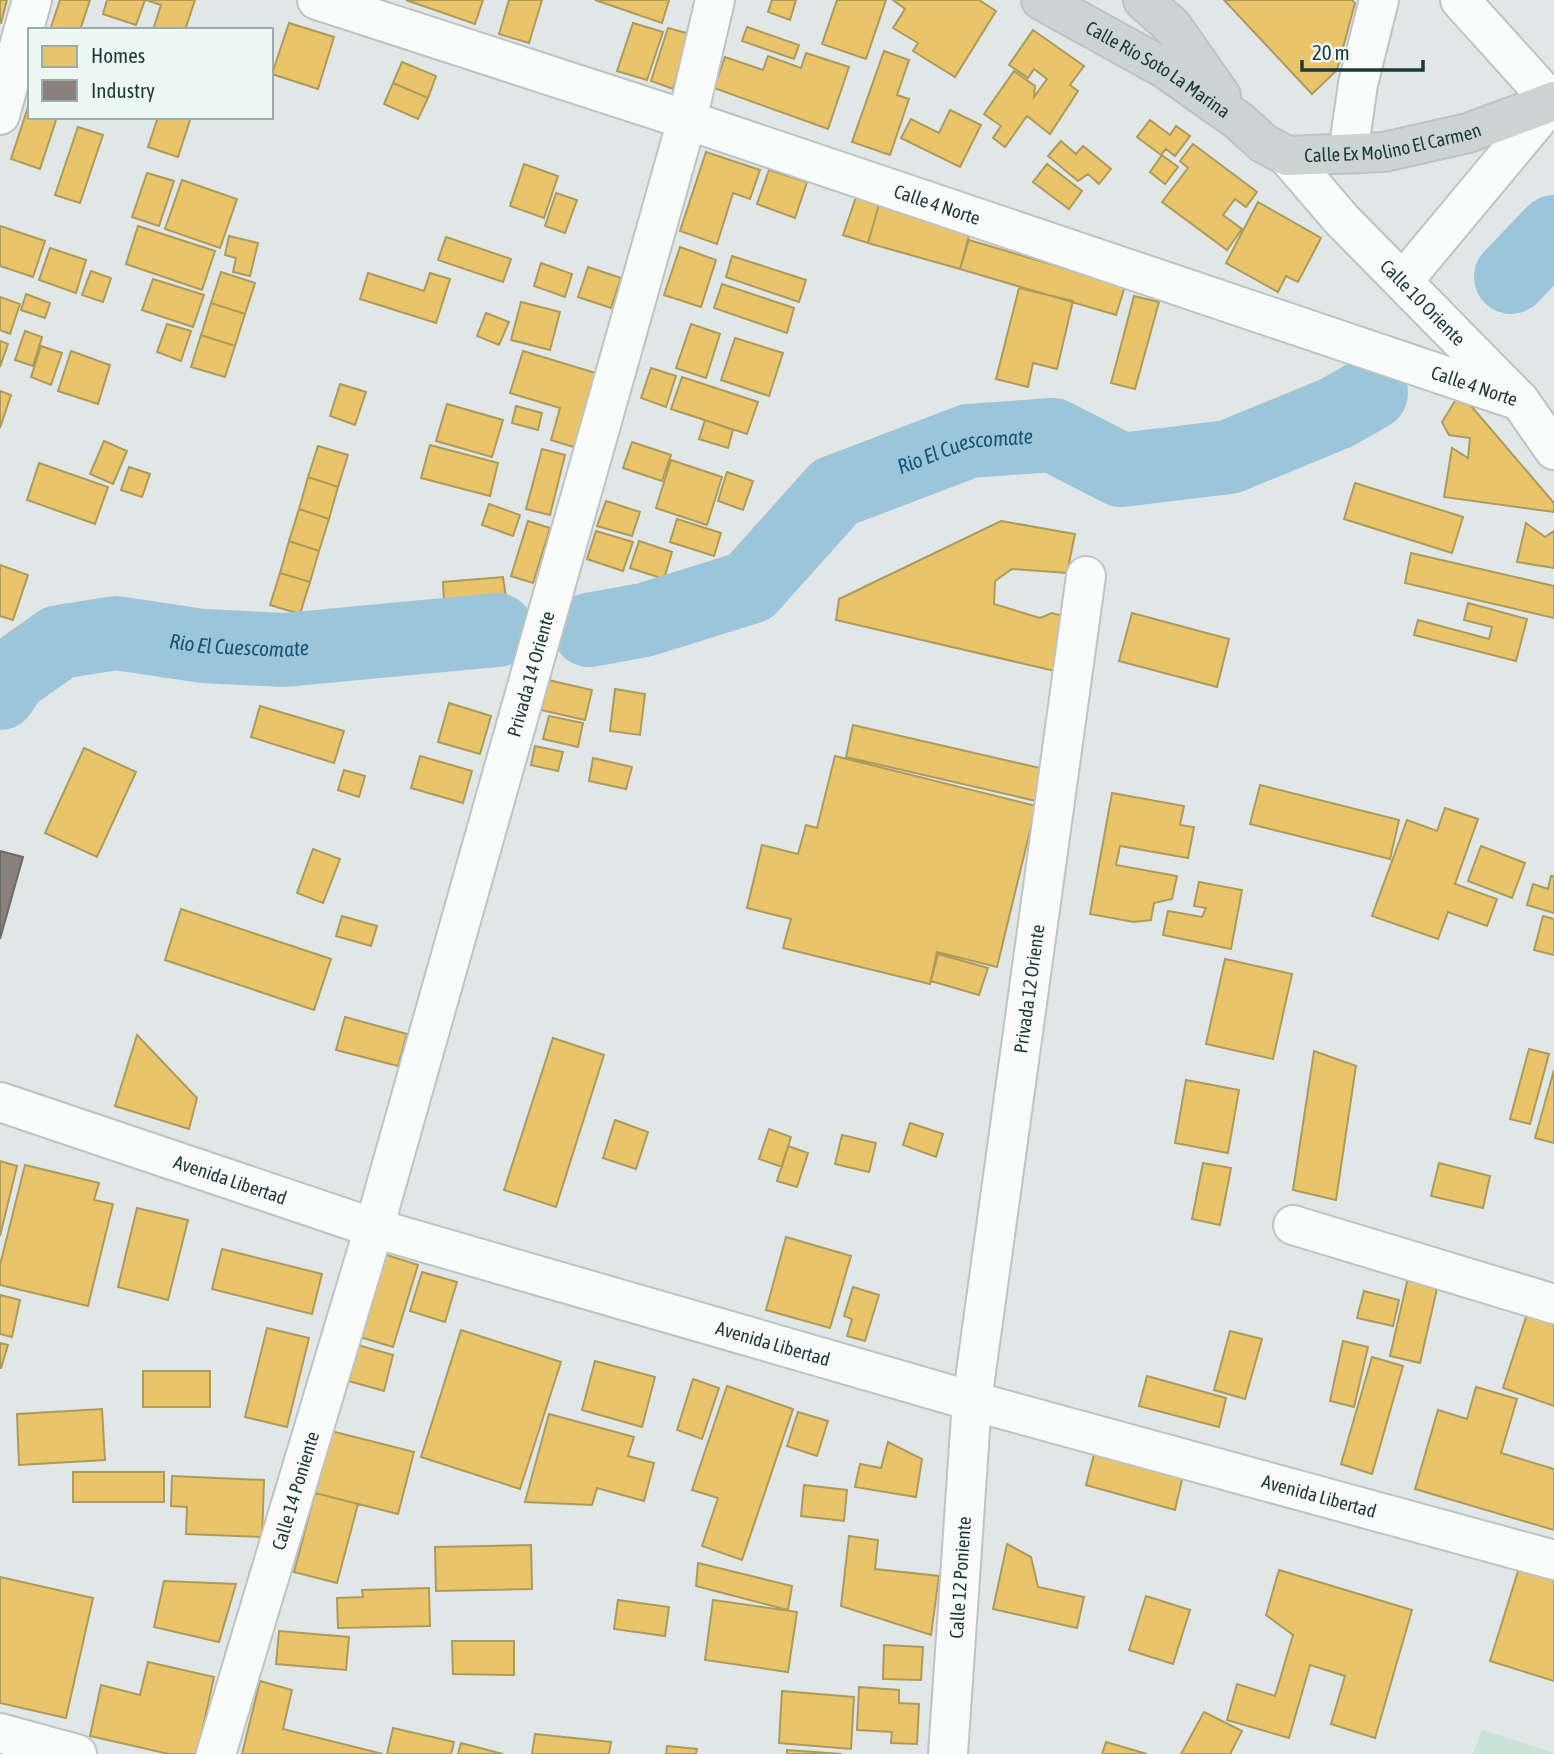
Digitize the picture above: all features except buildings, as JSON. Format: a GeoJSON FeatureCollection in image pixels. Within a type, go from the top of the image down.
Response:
{"type":"FeatureCollection","features":[{"type":"Feature","properties":{"kind":"main road","name":"Calle Río Soto La Marina"},"geometry":{"type":"LineString","coordinates":[[1041,0],[1164,68],[1239,121]]}},
{"type":"Feature","properties":{"kind":"main road"},"geometry":{"type":"LineString","coordinates":[[1143,0],[1172,26],[1239,121]]}},
{"type":"Feature","properties":{"kind":"main road","name":"Calle Ex Molino El Carmen"},"geometry":{"type":"LineString","coordinates":[[1239,121],[1263,143],[1287,156],[1384,152],[1468,134],[1553,102]]}},
{"type":"Feature","properties":{"kind":"street"},"geometry":{"type":"LineString","coordinates":[[0,115],[32,0]]}},
{"type":"Feature","properties":{"kind":"street","name":"Calle 4 Norte"},"geometry":{"type":"LineString","coordinates":[[317,0],[687,120],[1537,406]]}},
{"type":"Feature","properties":{"kind":"street","name":"Privada 14 Oriente"},"geometry":{"type":"LineString","coordinates":[[374,1228],[687,120],[715,0]]}},
{"type":"Feature","properties":{"kind":"street"},"geometry":{"type":"LineString","coordinates":[[1348,153],[1358,84],[1379,0]]}},
{"type":"Feature","properties":{"kind":"street"},"geometry":{"type":"LineString","coordinates":[[1403,281],[1553,102],[1460,0]]}},
{"type":"Feature","properties":{"kind":"street","name":"Calle 10 Oriente"},"geometry":{"type":"LineString","coordinates":[[1287,156],[1342,220],[1537,406],[1554,450]]}},
{"type":"Feature","properties":{"kind":"street","name":"Privada 12 Oriente"},"geometry":{"type":"LineString","coordinates":[[971,1401],[1086,576]]}},
{"type":"Feature","properties":{"kind":"street","name":"Avenida Libertad"},"geometry":{"type":"LineString","coordinates":[[0,1102],[374,1228],[971,1401],[1554,1560]]}},
{"type":"Feature","properties":{"kind":"street"},"geometry":{"type":"LineString","coordinates":[[1293,1225],[1554,1304]]}},
{"type":"Feature","properties":{"kind":"street","name":"Calle 14 Poniente"},"geometry":{"type":"LineString","coordinates":[[216,1754],[374,1228]]}},
{"type":"Feature","properties":{"kind":"street","name":"Calle 12 Poniente"},"geometry":{"type":"LineString","coordinates":[[948,1754],[971,1401]]}},
{"type":"Feature","properties":{"kind":"street"},"geometry":{"type":"LineString","coordinates":[[0,1732],[77,1754]]}},
{"type":"Feature","properties":{"kind":"green space"},"geometry":{"type":"Polygon","coordinates":[[[1482,1730],[1554,1753],[1554,1754],[1473,1754],[1482,1730]]]}},
{"type":"Feature","properties":{"kind":"waterway","name":"Rio El Cuescomate"},"geometry":{"type":"LineString","coordinates":[[1511,277],[1554,232]]}},
{"type":"Feature","properties":{"kind":"waterway","name":"Rio El Cuescomate"},"geometry":{"type":"LineString","coordinates":[[589,630],[644,620],[750,587],[835,492],[969,441],[1053,435],[1121,470],[1229,457],[1336,413],[1371,393]]}},
{"type":"Feature","properties":{"kind":"waterway","name":"Rio El Cuescomate"},"geometry":{"type":"LineString","coordinates":[[0,693],[11,676],[59,642],[116,633],[203,646],[284,650],[497,630]]}}]}
